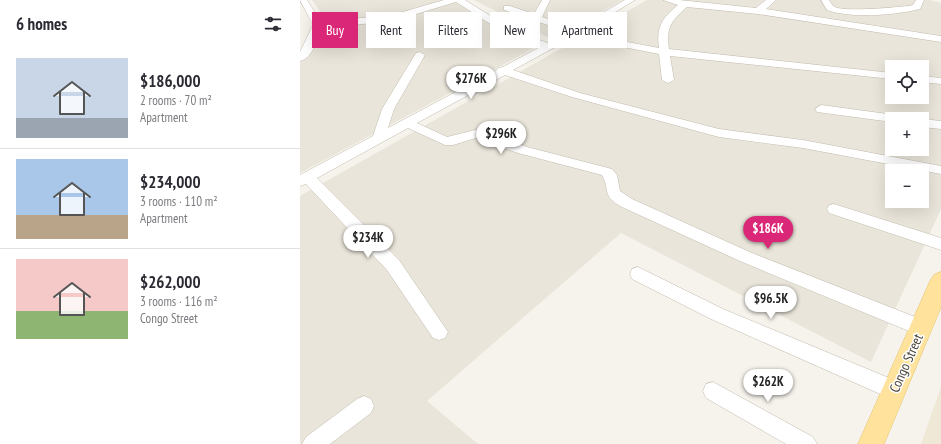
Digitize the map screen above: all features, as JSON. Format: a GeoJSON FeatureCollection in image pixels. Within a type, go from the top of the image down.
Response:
{"type":"FeatureCollection","features":[{"type":"Feature","properties":{"kind":"main road","name":"Congo Street"},"geometry":{"type":"LineString","coordinates":[[871,444],[941,281]]}},
{"type":"Feature","properties":{"kind":"street"},"geometry":{"type":"LineString","coordinates":[[303,0],[312,15]]}},
{"type":"Feature","properties":{"kind":"street"},"geometry":{"type":"LineString","coordinates":[[358,21],[393,18],[453,0]]}},
{"type":"Feature","properties":{"kind":"street"},"geometry":{"type":"LineString","coordinates":[[459,0],[510,34],[527,42],[548,46]]}},
{"type":"Feature","properties":{"kind":"street"},"geometry":{"type":"LineString","coordinates":[[540,12],[546,0]]}},
{"type":"Feature","properties":{"kind":"street"},"geometry":{"type":"LineString","coordinates":[[610,12],[631,0]]}},
{"type":"Feature","properties":{"kind":"street"},"geometry":{"type":"LineString","coordinates":[[667,0],[685,4],[758,11],[941,39]]}},
{"type":"Feature","properties":{"kind":"street"},"geometry":{"type":"LineString","coordinates":[[758,11],[772,0]]}},
{"type":"Feature","properties":{"kind":"street"},"geometry":{"type":"LineString","coordinates":[[825,0],[828,6],[833,9],[857,12],[909,9],[917,7],[920,0]]}},
{"type":"Feature","properties":{"kind":"street"},"geometry":{"type":"LineString","coordinates":[[668,80],[662,36],[668,18],[685,4]]}},
{"type":"Feature","properties":{"kind":"street"},"geometry":{"type":"LineString","coordinates":[[507,8],[519,12]]}},
{"type":"Feature","properties":{"kind":"street"},"geometry":{"type":"LineString","coordinates":[[300,58],[307,51],[312,39]]}},
{"type":"Feature","properties":{"kind":"street"},"geometry":{"type":"LineString","coordinates":[[439,332],[393,265],[304,179],[548,46]]}},
{"type":"Feature","properties":{"kind":"street"},"geometry":{"type":"LineString","coordinates":[[627,46],[664,53],[885,75]]}},
{"type":"Feature","properties":{"kind":"street"},"geometry":{"type":"LineString","coordinates":[[379,137],[388,109],[420,56]]}},
{"type":"Feature","properties":{"kind":"street"},"geometry":{"type":"LineString","coordinates":[[502,70],[576,95],[720,133],[802,144],[941,170]]}},
{"type":"Feature","properties":{"kind":"street"},"geometry":{"type":"LineString","coordinates":[[929,80],[941,81]]}},
{"type":"Feature","properties":{"kind":"street"},"geometry":{"type":"LineString","coordinates":[[821,109],[885,118]]}},
{"type":"Feature","properties":{"kind":"street"},"geometry":{"type":"LineString","coordinates":[[407,123],[445,141],[453,141],[475,134],[485,136],[523,150],[607,172],[610,175],[611,189],[616,197],[627,203],[746,257],[922,328]]}},
{"type":"Feature","properties":{"kind":"street"},"geometry":{"type":"LineString","coordinates":[[929,124],[941,125]]}},
{"type":"Feature","properties":{"kind":"street"},"geometry":{"type":"LineString","coordinates":[[834,209],[941,244]]}},
{"type":"Feature","properties":{"kind":"street"},"geometry":{"type":"LineString","coordinates":[[638,274],[717,314],[894,390]]}},
{"type":"Feature","properties":{"kind":"street"},"geometry":{"type":"LineString","coordinates":[[713,390],[806,444]]}},
{"type":"Feature","properties":{"kind":"street"},"geometry":{"type":"LineString","coordinates":[[313,444],[364,406]]}},
{"type":"Feature","properties":{"kind":"shaded area"},"geometry":{"type":"Polygon","coordinates":[[[312,0],[463,0],[482,12],[424,12],[424,48],[482,48],[482,12],[490,17],[490,48],[534,48],[300,173],[300,59],[312,45],[312,48],[358,48],[358,12],[321,12],[312,0]]]}},
{"type":"Feature","properties":{"kind":"shaded area"},"geometry":{"type":"Polygon","coordinates":[[[474,0],[623,0],[601,12],[548,12],[548,37],[540,33],[540,12],[498,12],[474,0]]]}},
{"type":"Feature","properties":{"kind":"shaded area"},"geometry":{"type":"Polygon","coordinates":[[[647,0],[930,0],[941,3],[941,209],[871,362],[621,233],[427,401],[478,444],[300,444],[300,196],[562,48],[627,48],[627,12],[626,12],[647,0]]]}},
{"type":"Feature","properties":{"kind":"shaded area"},"geometry":{"type":"Polygon","coordinates":[[[941,387],[941,444],[921,444],[941,387]]]}}]}
